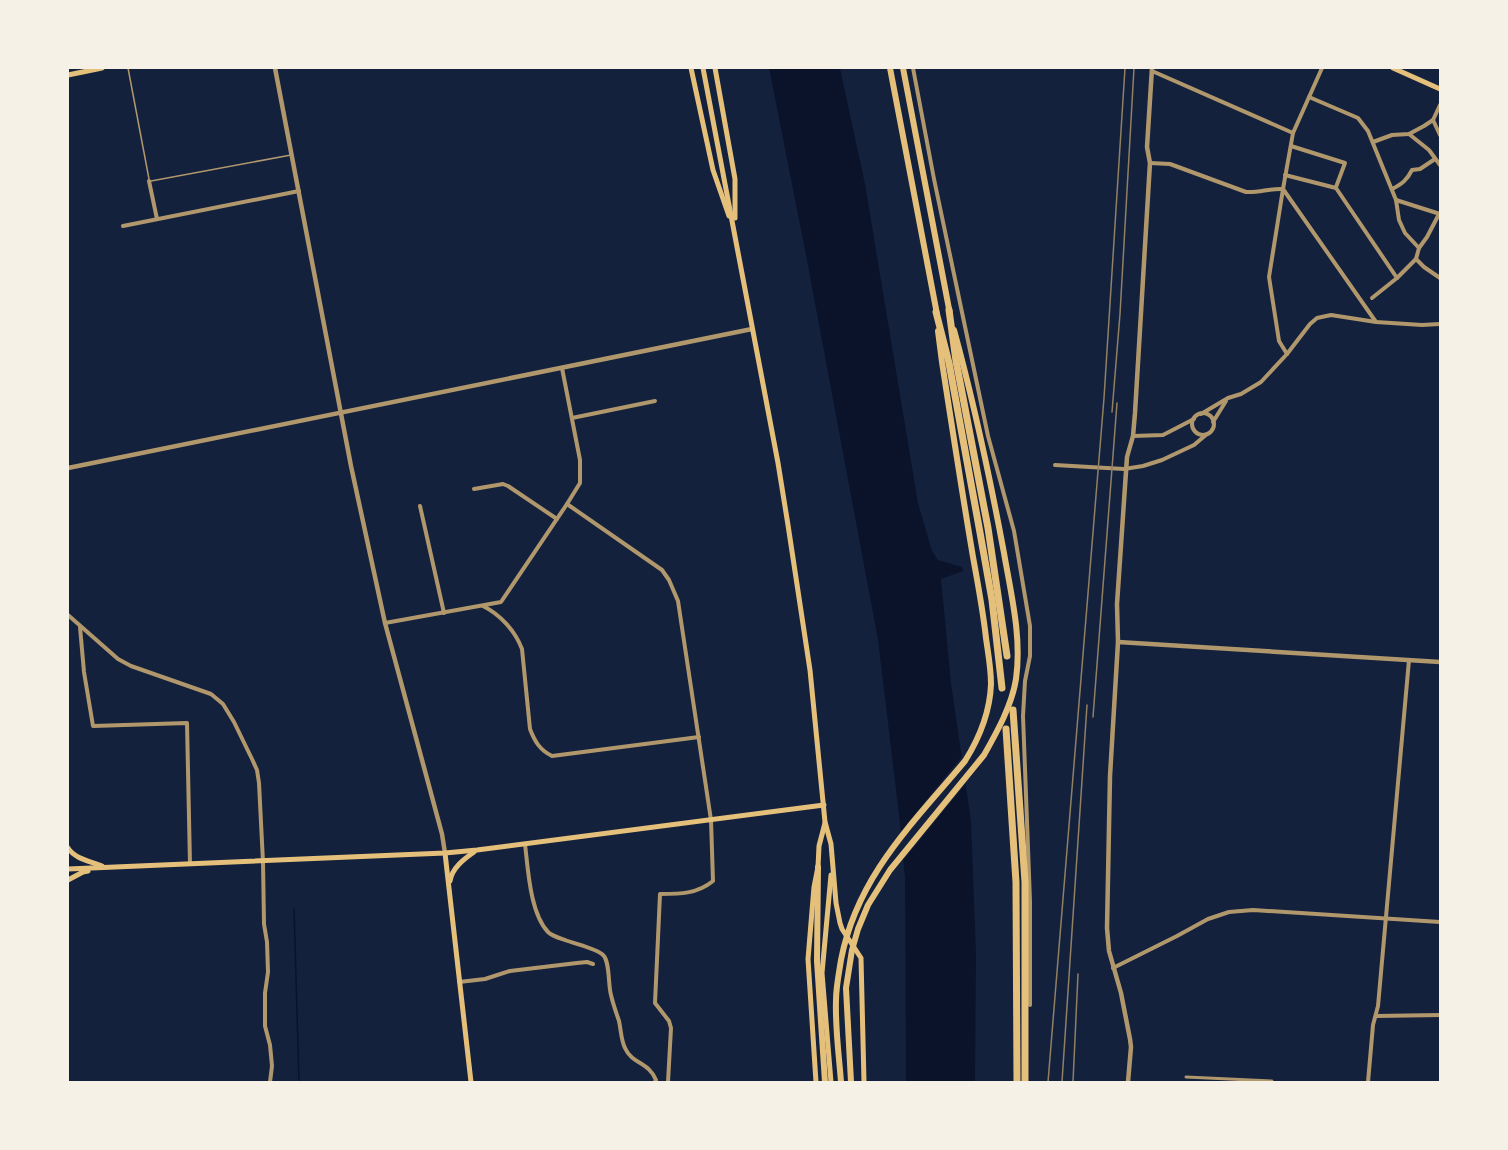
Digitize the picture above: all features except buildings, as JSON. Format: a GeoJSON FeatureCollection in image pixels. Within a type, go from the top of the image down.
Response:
{"type":"FeatureCollection","features":[{"type":"Feature","properties":{"kind":"highway"},"geometry":{"type":"LineString","coordinates":[[890,68],[936,312],[949,363],[980,527],[992,600],[1002,688]]}},
{"type":"Feature","properties":{"kind":"highway"},"geometry":{"type":"LineString","coordinates":[[903,68],[990,540],[1007,656]]}},
{"type":"Feature","properties":{"kind":"highway"},"geometry":{"type":"LineString","coordinates":[[851,1083],[846,988],[858,929],[868,905],[890,870],[984,755],[994,738],[1016,680],[1015,614],[998,521],[949,310]]}},
{"type":"Feature","properties":{"kind":"highway"},"geometry":{"type":"LineString","coordinates":[[841,1083],[836,1000],[838,977],[849,927],[874,873],[888,852],[965,761],[982,730],[988,711],[991,682],[987,642],[936,312]]}},
{"type":"Feature","properties":{"kind":"highway"},"geometry":{"type":"LineString","coordinates":[[1013,710],[1019,783],[1025,1083]]}},
{"type":"Feature","properties":{"kind":"highway"},"geometry":{"type":"LineString","coordinates":[[1006,729],[1021,882],[1017,1083]]}},
{"type":"Feature","properties":{"kind":"highway"},"geometry":{"type":"LineString","coordinates":[[818,867],[817,961],[825,1083]]}},
{"type":"Feature","properties":{"kind":"main road"},"geometry":{"type":"LineString","coordinates":[[68,75],[102,68]]}},
{"type":"Feature","properties":{"kind":"main road"},"geometry":{"type":"LineString","coordinates":[[691,68],[713,170],[734,232]]}},
{"type":"Feature","properties":{"kind":"main road"},"geometry":{"type":"LineString","coordinates":[[703,68],[778,463],[810,670],[825,822],[831,844],[840,922],[861,958],[864,1083]]}},
{"type":"Feature","properties":{"kind":"main road"},"geometry":{"type":"LineString","coordinates":[[715,68],[735,179],[734,232]]}},
{"type":"Feature","properties":{"kind":"main road"},"geometry":{"type":"LineString","coordinates":[[1393,68],[1440,89]]}},
{"type":"Feature","properties":{"kind":"main road"},"geometry":{"type":"LineString","coordinates":[[68,869],[445,853],[824,805]]}},
{"type":"Feature","properties":{"kind":"main road"},"geometry":{"type":"LineString","coordinates":[[816,1083],[808,959],[819,846],[825,822]]}},
{"type":"Feature","properties":{"kind":"main road"},"geometry":{"type":"LineString","coordinates":[[68,848],[78,857],[106,867]]}},
{"type":"Feature","properties":{"kind":"main road"},"geometry":{"type":"LineString","coordinates":[[449,892],[454,870],[477,850]]}},
{"type":"Feature","properties":{"kind":"main road"},"geometry":{"type":"LineString","coordinates":[[445,853],[471,1083]]}},
{"type":"Feature","properties":{"kind":"main road"},"geometry":{"type":"LineString","coordinates":[[831,1083],[822,973],[832,864]]}},
{"type":"Feature","properties":{"kind":"main road"},"geometry":{"type":"LineString","coordinates":[[68,880],[83,872],[106,867]]}},
{"type":"Feature","properties":{"kind":"street"},"geometry":{"type":"LineString","coordinates":[[275,68],[351,466],[385,623],[442,834],[445,853]]}},
{"type":"Feature","properties":{"kind":"street"},"geometry":{"type":"LineString","coordinates":[[913,68],[988,436],[1014,531],[1030,626],[1030,656],[1023,694],[1023,716],[1030,901],[1030,1005]]}},
{"type":"Feature","properties":{"kind":"street"},"geometry":{"type":"LineString","coordinates":[[1287,354],[1279,341],[1269,277],[1293,133],[1322,68]]}},
{"type":"Feature","properties":{"kind":"street"},"geometry":{"type":"LineString","coordinates":[[1128,1082],[1130,1034],[1107,940],[1110,776],[1118,642],[1117,603],[1127,457],[1133,436],[1149,163],[1147,147],[1152,69],[1293,133]]}},
{"type":"Feature","properties":{"kind":"street"},"geometry":{"type":"LineString","coordinates":[[1309,97],[1358,118],[1368,131],[1396,200],[1399,219],[1405,233],[1419,248]]}},
{"type":"Feature","properties":{"kind":"street"},"geometry":{"type":"LineString","coordinates":[[1373,142],[1392,135],[1409,134],[1434,120],[1440,105]]}},
{"type":"Feature","properties":{"kind":"street"},"geometry":{"type":"LineString","coordinates":[[1434,120],[1440,135]]}},
{"type":"Feature","properties":{"kind":"street"},"geometry":{"type":"LineString","coordinates":[[1409,134],[1429,150],[1440,165]]}},
{"type":"Feature","properties":{"kind":"street"},"geometry":{"type":"LineString","coordinates":[[1291,146],[1345,163],[1336,188]]}},
{"type":"Feature","properties":{"kind":"street"},"geometry":{"type":"LineString","coordinates":[[1392,189],[1408,178],[1412,170],[1420,169],[1435,159]]}},
{"type":"Feature","properties":{"kind":"street"},"geometry":{"type":"LineString","coordinates":[[1149,163],[1170,164],[1246,192],[1256,193],[1272,188],[1282,189],[1377,322]]}},
{"type":"Feature","properties":{"kind":"street"},"geometry":{"type":"LineString","coordinates":[[1285,175],[1336,188],[1397,278]]}},
{"type":"Feature","properties":{"kind":"street"},"geometry":{"type":"LineString","coordinates":[[150,182],[157,219]]}},
{"type":"Feature","properties":{"kind":"street"},"geometry":{"type":"LineString","coordinates":[[123,226],[299,191]]}},
{"type":"Feature","properties":{"kind":"street"},"geometry":{"type":"LineString","coordinates":[[1372,298],[1416,259],[1419,248],[1439,214],[1396,200]]}},
{"type":"Feature","properties":{"kind":"street"},"geometry":{"type":"LineString","coordinates":[[1416,259],[1440,278]]}},
{"type":"Feature","properties":{"kind":"street"},"geometry":{"type":"LineString","coordinates":[[1133,436],[1163,435],[1261,382],[1317,318],[1331,315],[1377,322],[1440,324]]}},
{"type":"Feature","properties":{"kind":"street"},"geometry":{"type":"LineString","coordinates":[[68,468],[752,329]]}},
{"type":"Feature","properties":{"kind":"street"},"geometry":{"type":"LineString","coordinates":[[385,623],[501,602],[577,489],[580,479],[580,460],[562,368]]}},
{"type":"Feature","properties":{"kind":"street"},"geometry":{"type":"LineString","coordinates":[[1055,465],[1124,469],[1162,460],[1194,445],[1213,429],[1213,422],[1228,398]]}},
{"type":"Feature","properties":{"kind":"street"},"geometry":{"type":"LineString","coordinates":[[572,418],[655,401]]}},
{"type":"Feature","properties":{"kind":"street"},"geometry":{"type":"LineString","coordinates":[[1201,414],[1208,415],[1213,422]]}},
{"type":"Feature","properties":{"kind":"street"},"geometry":{"type":"LineString","coordinates":[[1194,419],[1193,426],[1198,433]]}},
{"type":"Feature","properties":{"kind":"street"},"geometry":{"type":"LineString","coordinates":[[1180,427],[1207,434]]}},
{"type":"Feature","properties":{"kind":"street"},"geometry":{"type":"LineString","coordinates":[[1194,445],[1198,433]]}},
{"type":"Feature","properties":{"kind":"street"},"geometry":{"type":"LineString","coordinates":[[474,489],[503,484],[513,488],[557,519]]}},
{"type":"Feature","properties":{"kind":"street"},"geometry":{"type":"LineString","coordinates":[[567,504],[662,570],[678,601],[711,820],[713,881],[706,887],[688,893],[660,894],[655,1003],[669,1021],[671,1028],[668,1083]]}},
{"type":"Feature","properties":{"kind":"street"},"geometry":{"type":"LineString","coordinates":[[420,506],[444,613]]}},
{"type":"Feature","properties":{"kind":"street"},"geometry":{"type":"LineString","coordinates":[[482,606],[499,616],[519,640],[522,649],[530,729],[542,751],[552,756],[699,737]]}},
{"type":"Feature","properties":{"kind":"street"},"geometry":{"type":"LineString","coordinates":[[68,615],[118,659],[131,666],[211,694],[223,704],[257,770],[263,862],[264,924],[267,942],[265,1026],[272,1066],[270,1083]]}},
{"type":"Feature","properties":{"kind":"street"},"geometry":{"type":"LineString","coordinates":[[80,627],[84,672],[93,726],[187,723],[190,864]]}},
{"type":"Feature","properties":{"kind":"street"},"geometry":{"type":"LineString","coordinates":[[1118,642],[1440,662]]}},
{"type":"Feature","properties":{"kind":"street"},"geometry":{"type":"LineString","coordinates":[[1368,1083],[1386,919],[1409,660]]}},
{"type":"Feature","properties":{"kind":"street"},"geometry":{"type":"LineString","coordinates":[[525,844],[532,897],[541,920],[549,932],[605,957],[608,964],[611,996],[625,1049],[636,1062],[650,1069],[656,1080],[655,1083]]}},
{"type":"Feature","properties":{"kind":"street"},"geometry":{"type":"LineString","coordinates":[[1113,968],[1208,919],[1229,912],[1263,911],[1440,922]]}},
{"type":"Feature","properties":{"kind":"street"},"geometry":{"type":"LineString","coordinates":[[459,982],[485,980],[510,971],[586,962],[593,964]]}},
{"type":"Feature","properties":{"kind":"street"},"geometry":{"type":"LineString","coordinates":[[1376,1016],[1440,1015]]}},
{"type":"Feature","properties":{"kind":"street"},"geometry":{"type":"LineString","coordinates":[[1186,1077],[1272,1081],[1272,1083]]}},
{"type":"Feature","properties":{"kind":"lane"},"geometry":{"type":"LineString","coordinates":[[128,68],[150,182],[291,155]]}},
{"type":"Feature","properties":{"kind":"water"},"geometry":{"type":"Polygon","coordinates":[[[769,68],[840,68],[865,184],[918,503],[932,551],[938,560],[962,567],[963,571],[941,579],[951,683],[971,821],[976,953],[975,1082],[906,1082],[905,878],[878,640],[769,68]]]}},
{"type":"Feature","properties":{"kind":"pier"},"geometry":{"type":"Polygon","coordinates":[[[964,754],[968,781],[901,863],[898,835],[964,754]]]}},
{"type":"Feature","properties":{"kind":"waterway"},"geometry":{"type":"LineString","coordinates":[[294,908],[299,1082]]}},
{"type":"Feature","properties":{"kind":"railway"},"geometry":{"type":"LineString","coordinates":[[1048,1082],[1104,398],[1125,68]]}},
{"type":"Feature","properties":{"kind":"railway"},"geometry":{"type":"LineString","coordinates":[[1112,412],[1134,68]]}},
{"type":"Feature","properties":{"kind":"railway"},"geometry":{"type":"LineString","coordinates":[[1093,717],[1117,403]]}},
{"type":"Feature","properties":{"kind":"railway"},"geometry":{"type":"LineString","coordinates":[[1062,1082],[1087,705]]}},
{"type":"Feature","properties":{"kind":"railway"},"geometry":{"type":"LineString","coordinates":[[1073,1082],[1078,974]]}}]}
